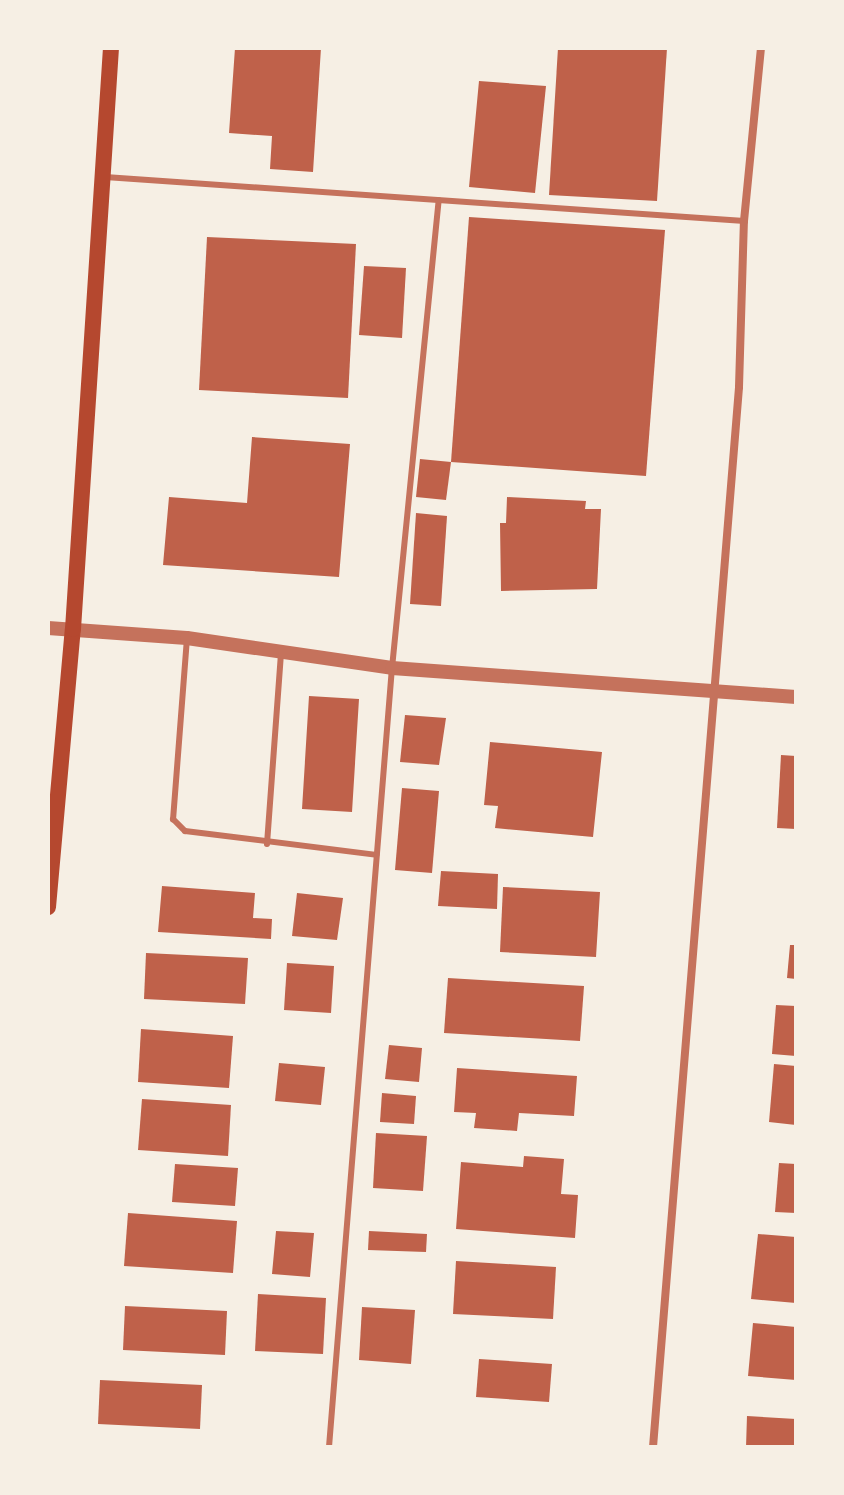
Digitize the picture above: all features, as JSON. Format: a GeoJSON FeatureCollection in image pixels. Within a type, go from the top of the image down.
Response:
{"type":"FeatureCollection","features":[{"type":"Feature","properties":{"kind":"main road"},"geometry":{"type":"LineString","coordinates":[[48,907],[73,629],[111,48]]}},
{"type":"Feature","properties":{"kind":"street"},"geometry":{"type":"LineString","coordinates":[[653,1447],[739,387],[744,221],[761,48]]}},
{"type":"Feature","properties":{"kind":"street"},"geometry":{"type":"LineString","coordinates":[[48,628],[187,638],[392,668],[796,697]]}},
{"type":"Feature","properties":{"kind":"lane"},"geometry":{"type":"LineString","coordinates":[[102,177],[744,221]]}},
{"type":"Feature","properties":{"kind":"lane"},"geometry":{"type":"LineString","coordinates":[[329,1447],[392,668],[439,200]]}},
{"type":"Feature","properties":{"kind":"lane"},"geometry":{"type":"LineString","coordinates":[[187,638],[173,819],[185,831],[267,844],[377,855]]}},
{"type":"Feature","properties":{"kind":"lane"},"geometry":{"type":"LineString","coordinates":[[267,844],[281,651]]}},
{"type":"Feature","properties":{"kind":"building"},"geometry":{"type":"Polygon","coordinates":[[[235,48],[321,48],[313,172],[270,169],[272,136],[229,133],[235,48]]]}},
{"type":"Feature","properties":{"kind":"building"},"geometry":{"type":"Polygon","coordinates":[[[558,48],[667,48],[657,201],[549,195],[558,48]]]}},
{"type":"Feature","properties":{"kind":"building"},"geometry":{"type":"Polygon","coordinates":[[[479,81],[546,86],[535,193],[469,187],[479,81]]]}},
{"type":"Feature","properties":{"kind":"building"},"geometry":{"type":"Polygon","coordinates":[[[469,217],[665,230],[646,476],[451,462],[469,217]]]}},
{"type":"Feature","properties":{"kind":"building"},"geometry":{"type":"Polygon","coordinates":[[[207,237],[356,244],[348,398],[199,390],[207,237]]]}},
{"type":"Feature","properties":{"kind":"building"},"geometry":{"type":"Polygon","coordinates":[[[364,266],[406,268],[402,338],[359,335],[364,266]]]}},
{"type":"Feature","properties":{"kind":"building"},"geometry":{"type":"Polygon","coordinates":[[[252,437],[350,444],[339,577],[163,565],[169,497],[247,503],[252,437]]]}},
{"type":"Feature","properties":{"kind":"building"},"geometry":{"type":"Polygon","coordinates":[[[420,459],[451,462],[446,500],[416,497],[420,459]]]}},
{"type":"Feature","properties":{"kind":"building"},"geometry":{"type":"Polygon","coordinates":[[[507,497],[586,501],[585,509],[601,509],[597,589],[501,591],[500,523],[506,523],[507,497]]]}},
{"type":"Feature","properties":{"kind":"building"},"geometry":{"type":"Polygon","coordinates":[[[416,513],[447,516],[441,606],[410,604],[416,513]]]}},
{"type":"Feature","properties":{"kind":"building"},"geometry":{"type":"Polygon","coordinates":[[[309,696],[359,699],[352,812],[302,809],[309,696]]]}},
{"type":"Feature","properties":{"kind":"building"},"geometry":{"type":"Polygon","coordinates":[[[405,715],[446,718],[439,765],[400,762],[405,715]]]}},
{"type":"Feature","properties":{"kind":"building"},"geometry":{"type":"Polygon","coordinates":[[[490,742],[602,752],[593,837],[495,828],[498,806],[484,805],[490,742]]]}},
{"type":"Feature","properties":{"kind":"building"},"geometry":{"type":"Polygon","coordinates":[[[781,755],[796,756],[796,829],[777,828],[781,755]]]}},
{"type":"Feature","properties":{"kind":"building"},"geometry":{"type":"Polygon","coordinates":[[[402,788],[439,791],[432,873],[395,870],[402,788]]]}},
{"type":"Feature","properties":{"kind":"building"},"geometry":{"type":"Polygon","coordinates":[[[441,871],[498,874],[497,909],[438,906],[441,871]]]}},
{"type":"Feature","properties":{"kind":"building"},"geometry":{"type":"Polygon","coordinates":[[[162,886],[255,893],[253,918],[272,919],[271,939],[158,932],[162,886]]]}},
{"type":"Feature","properties":{"kind":"building"},"geometry":{"type":"Polygon","coordinates":[[[503,887],[600,892],[596,957],[500,952],[503,887]]]}},
{"type":"Feature","properties":{"kind":"building"},"geometry":{"type":"Polygon","coordinates":[[[297,893],[343,898],[337,940],[292,936],[297,893]]]}},
{"type":"Feature","properties":{"kind":"building"},"geometry":{"type":"Polygon","coordinates":[[[790,945],[796,945],[796,979],[787,978],[790,945]]]}},
{"type":"Feature","properties":{"kind":"building"},"geometry":{"type":"Polygon","coordinates":[[[146,953],[248,958],[245,1004],[144,999],[146,953]]]}},
{"type":"Feature","properties":{"kind":"building"},"geometry":{"type":"Polygon","coordinates":[[[287,963],[334,966],[331,1013],[284,1010],[287,963]]]}},
{"type":"Feature","properties":{"kind":"building"},"geometry":{"type":"Polygon","coordinates":[[[448,978],[584,986],[580,1041],[444,1033],[448,978]]]}},
{"type":"Feature","properties":{"kind":"building"},"geometry":{"type":"Polygon","coordinates":[[[776,1005],[796,1006],[796,1056],[772,1054],[776,1005]]]}},
{"type":"Feature","properties":{"kind":"building"},"geometry":{"type":"Polygon","coordinates":[[[141,1029],[233,1036],[229,1088],[138,1082],[141,1029]]]}},
{"type":"Feature","properties":{"kind":"building"},"geometry":{"type":"Polygon","coordinates":[[[389,1045],[422,1048],[419,1082],[385,1079],[389,1045]]]}},
{"type":"Feature","properties":{"kind":"building"},"geometry":{"type":"Polygon","coordinates":[[[279,1063],[325,1067],[321,1105],[275,1101],[279,1063]]]}},
{"type":"Feature","properties":{"kind":"building"},"geometry":{"type":"Polygon","coordinates":[[[774,1064],[796,1066],[796,1125],[769,1122],[774,1064]]]}},
{"type":"Feature","properties":{"kind":"building"},"geometry":{"type":"Polygon","coordinates":[[[457,1068],[577,1076],[574,1116],[519,1113],[517,1131],[474,1128],[476,1113],[454,1112],[457,1068]]]}},
{"type":"Feature","properties":{"kind":"building"},"geometry":{"type":"Polygon","coordinates":[[[382,1093],[416,1096],[414,1124],[380,1122],[382,1093]]]}},
{"type":"Feature","properties":{"kind":"building"},"geometry":{"type":"Polygon","coordinates":[[[142,1099],[231,1105],[228,1156],[138,1150],[142,1099]]]}},
{"type":"Feature","properties":{"kind":"building"},"geometry":{"type":"Polygon","coordinates":[[[376,1133],[427,1136],[423,1191],[373,1188],[376,1133]]]}},
{"type":"Feature","properties":{"kind":"building"},"geometry":{"type":"Polygon","coordinates":[[[524,1156],[564,1159],[561,1194],[578,1195],[575,1238],[456,1229],[461,1162],[523,1167],[524,1156]]]}},
{"type":"Feature","properties":{"kind":"building"},"geometry":{"type":"Polygon","coordinates":[[[779,1163],[796,1164],[796,1213],[775,1212],[779,1163]]]}},
{"type":"Feature","properties":{"kind":"building"},"geometry":{"type":"Polygon","coordinates":[[[175,1164],[238,1168],[235,1206],[172,1202],[175,1164]]]}},
{"type":"Feature","properties":{"kind":"building"},"geometry":{"type":"Polygon","coordinates":[[[128,1213],[237,1221],[233,1273],[124,1266],[128,1213]]]}},
{"type":"Feature","properties":{"kind":"building"},"geometry":{"type":"Polygon","coordinates":[[[276,1231],[314,1233],[310,1277],[272,1274],[276,1231]]]}},
{"type":"Feature","properties":{"kind":"building"},"geometry":{"type":"Polygon","coordinates":[[[369,1231],[427,1234],[426,1252],[368,1250],[369,1231]]]}},
{"type":"Feature","properties":{"kind":"building"},"geometry":{"type":"Polygon","coordinates":[[[758,1234],[796,1237],[796,1303],[751,1299],[758,1234]]]}},
{"type":"Feature","properties":{"kind":"building"},"geometry":{"type":"Polygon","coordinates":[[[456,1261],[556,1267],[553,1319],[453,1314],[456,1261]]]}},
{"type":"Feature","properties":{"kind":"building"},"geometry":{"type":"Polygon","coordinates":[[[258,1294],[326,1298],[323,1354],[255,1351],[258,1294]]]}},
{"type":"Feature","properties":{"kind":"building"},"geometry":{"type":"Polygon","coordinates":[[[125,1306],[227,1311],[225,1355],[123,1350],[125,1306]]]}},
{"type":"Feature","properties":{"kind":"building"},"geometry":{"type":"Polygon","coordinates":[[[362,1307],[415,1310],[411,1364],[359,1360],[362,1307]]]}},
{"type":"Feature","properties":{"kind":"building"},"geometry":{"type":"Polygon","coordinates":[[[753,1323],[796,1327],[796,1380],[748,1376],[753,1323]]]}},
{"type":"Feature","properties":{"kind":"building"},"geometry":{"type":"Polygon","coordinates":[[[479,1359],[552,1364],[549,1402],[476,1397],[479,1359]]]}},
{"type":"Feature","properties":{"kind":"building"},"geometry":{"type":"Polygon","coordinates":[[[100,1380],[202,1385],[200,1429],[98,1424],[100,1380]]]}},
{"type":"Feature","properties":{"kind":"building"},"geometry":{"type":"Polygon","coordinates":[[[747,1416],[796,1419],[796,1447],[746,1447],[747,1416]]]}}]}
